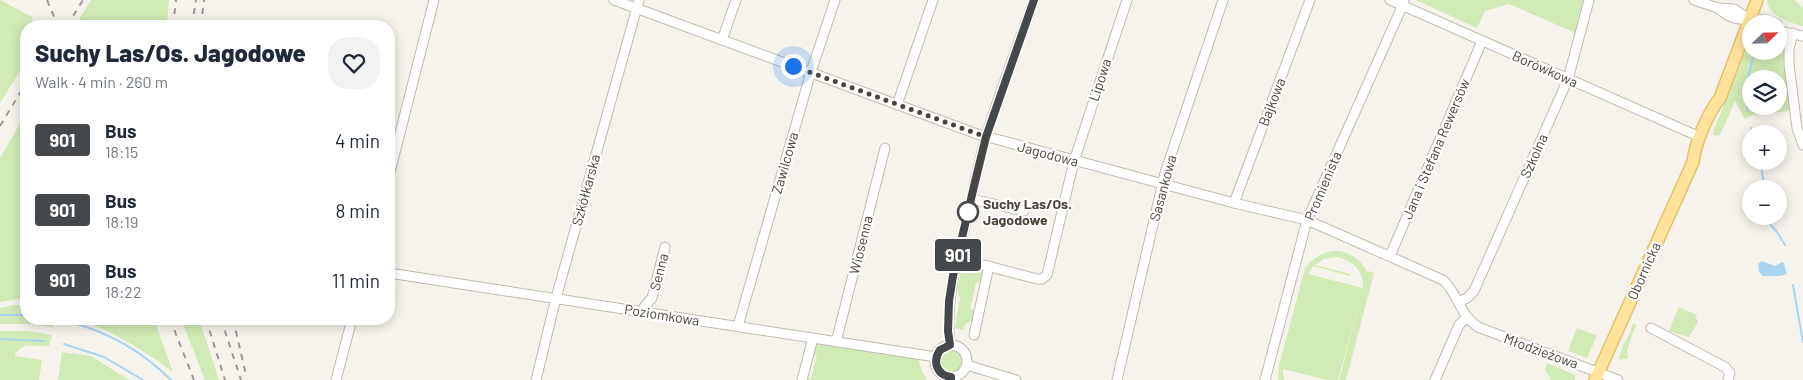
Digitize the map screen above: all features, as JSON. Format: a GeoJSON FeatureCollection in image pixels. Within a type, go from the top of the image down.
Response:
{"type":"FeatureCollection","features":[{"type":"Feature","properties":{"kind":"main road","name":"Obornicka"},"geometry":{"type":"LineString","coordinates":[[1753,15],[1756,0]]}},
{"type":"Feature","properties":{"kind":"main road","name":"Obornicka"},"geometry":{"type":"LineString","coordinates":[[1597,376],[1693,162],[1694,152],[1700,137],[1714,105],[1720,98],[1742,46]]}},
{"type":"Feature","properties":{"kind":"main road","name":"Obornicka"},"geometry":{"type":"LineString","coordinates":[[1693,162],[1700,155],[1720,108],[1720,98]]}},
{"type":"Feature","properties":{"kind":"street"},"geometry":{"type":"LineString","coordinates":[[395,153],[434,0]]}},
{"type":"Feature","properties":{"kind":"street","name":"Jagodowa"},"geometry":{"type":"LineString","coordinates":[[614,0],[638,4],[722,40],[986,137],[1298,220],[1307,220],[1443,280],[1452,290],[1466,318]]}},
{"type":"Feature","properties":{"kind":"street"},"geometry":{"type":"LineString","coordinates":[[722,40],[736,0]]}},
{"type":"Feature","properties":{"kind":"street","name":"Zawilcowa"},"geometry":{"type":"LineString","coordinates":[[738,326],[811,72],[835,0]]}},
{"type":"Feature","properties":{"kind":"street"},"geometry":{"type":"LineString","coordinates":[[897,105],[933,0]]}},
{"type":"Feature","properties":{"kind":"street"},"geometry":{"type":"LineString","coordinates":[[950,345],[948,331],[949,301],[957,258],[986,137],[1034,0]]}},
{"type":"Feature","properties":{"kind":"street","name":"Lipowa"},"geometry":{"type":"LineString","coordinates":[[989,266],[1037,279],[1042,279],[1047,275],[1074,161],[1127,0]]}},
{"type":"Feature","properties":{"kind":"street","name":"Sasankowa"},"geometry":{"type":"LineString","coordinates":[[1116,380],[1163,184],[1223,0]]}},
{"type":"Feature","properties":{"kind":"street","name":"Bajkowa"},"geometry":{"type":"LineString","coordinates":[[1234,203],[1310,0]]}},
{"type":"Feature","properties":{"kind":"street","name":"Borówkowa"},"geometry":{"type":"LineString","coordinates":[[1390,0],[1403,3],[1482,41],[1700,137]]}},
{"type":"Feature","properties":{"kind":"street","name":"Szkolna"},"geometry":{"type":"LineString","coordinates":[[1459,302],[1467,298],[1474,291],[1568,79],[1588,0]]}},
{"type":"Feature","properties":{"kind":"street"},"geometry":{"type":"LineString","coordinates":[[1694,0],[1718,8],[1726,16],[1742,20]]}},
{"type":"Feature","properties":{"kind":"street","name":"Promienista"},"geometry":{"type":"LineString","coordinates":[[1265,380],[1307,220],[1403,3]]}},
{"type":"Feature","properties":{"kind":"street","name":"Szkółkarska"},"geometry":{"type":"LineString","coordinates":[[536,380],[556,298],[638,4]]}},
{"type":"Feature","properties":{"kind":"street"},"geometry":{"type":"LineString","coordinates":[[1788,30],[1793,33]]}},
{"type":"Feature","properties":{"kind":"street"},"geometry":{"type":"LineString","coordinates":[[1788,32],[1803,36]]}},
{"type":"Feature","properties":{"kind":"street"},"geometry":{"type":"LineString","coordinates":[[1793,33],[1788,56],[1797,128],[1803,145]]}},
{"type":"Feature","properties":{"kind":"street","name":"Jana i Stefana Rewersów"},"geometry":{"type":"LineString","coordinates":[[1390,256],[1482,41]]}},
{"type":"Feature","properties":{"kind":"street","name":"Wiosenna"},"geometry":{"type":"LineString","coordinates":[[836,342],[885,148]]}},
{"type":"Feature","properties":{"kind":"street"},"geometry":{"type":"LineString","coordinates":[[971,199],[1024,211]]}},
{"type":"Feature","properties":{"kind":"street","name":"Senna"},"geometry":{"type":"LineString","coordinates":[[655,314],[652,298],[665,246]]}},
{"type":"Feature","properties":{"kind":"street"},"geometry":{"type":"LineString","coordinates":[[957,258],[989,266],[974,336]]}},
{"type":"Feature","properties":{"kind":"street","name":"Poziomkowa"},"geometry":{"type":"LineString","coordinates":[[395,274],[936,357]]}},
{"type":"Feature","properties":{"kind":"street","name":"Senna"},"geometry":{"type":"LineString","coordinates":[[643,312],[644,307],[652,298]]}},
{"type":"Feature","properties":{"kind":"street"},"geometry":{"type":"LineString","coordinates":[[1435,380],[1459,325],[1466,318]]}},
{"type":"Feature","properties":{"kind":"street","name":"Młodzieżowa"},"geometry":{"type":"LineString","coordinates":[[1466,318],[1478,327],[1597,376],[1618,380]]}},
{"type":"Feature","properties":{"kind":"street"},"geometry":{"type":"LineString","coordinates":[[336,380],[350,325]]}},
{"type":"Feature","properties":{"kind":"street"},"geometry":{"type":"LineString","coordinates":[[1651,328],[1725,367],[1730,373],[1728,380]]}},
{"type":"Feature","properties":{"kind":"street"},"geometry":{"type":"LineString","coordinates":[[802,380],[812,338]]}},
{"type":"Feature","properties":{"kind":"street"},"geometry":{"type":"LineString","coordinates":[[950,345],[955,345],[964,351],[968,360],[967,365],[959,375],[951,378],[939,371],[936,362],[936,357],[940,350],[950,345]]}},
{"type":"Feature","properties":{"kind":"street"},"geometry":{"type":"LineString","coordinates":[[967,365],[1016,380]]}},
{"type":"Feature","properties":{"kind":"green space"},"geometry":{"type":"Polygon","coordinates":[[[0,0],[32,17],[33,20],[20,20],[20,71],[0,103],[0,0]]]}},
{"type":"Feature","properties":{"kind":"green space"},"geometry":{"type":"Polygon","coordinates":[[[91,0],[169,0],[167,20],[79,20],[91,0]]]}},
{"type":"Feature","properties":{"kind":"green space"},"geometry":{"type":"Polygon","coordinates":[[[1416,0],[1585,0],[1576,33],[1509,4],[1485,11],[1477,28],[1416,0]]]}},
{"type":"Feature","properties":{"kind":"green space"},"geometry":{"type":"Polygon","coordinates":[[[1767,0],[1795,0],[1803,8],[1803,27],[1788,21],[1788,15],[1775,14],[1768,6],[1767,0]]]}},
{"type":"Feature","properties":{"kind":"green space"},"geometry":{"type":"Polygon","coordinates":[[[1742,60],[1783,60],[1785,70],[1742,70],[1742,114],[1735,101],[1720,135],[1715,136],[1713,134],[1742,60]]]}},
{"type":"Feature","properties":{"kind":"green space"},"geometry":{"type":"Polygon","coordinates":[[[1787,80],[1788,84],[1789,111],[1787,111],[1787,80]]]}},
{"type":"Feature","properties":{"kind":"green space"},"geometry":{"type":"Polygon","coordinates":[[[1743,115],[1752,115],[1750,116],[1745,119],[1743,115]]]}},
{"type":"Feature","properties":{"kind":"green space"},"geometry":{"type":"Polygon","coordinates":[[[20,123],[20,299],[0,302],[0,158],[20,123]]]}},
{"type":"Feature","properties":{"kind":"green space"},"geometry":{"type":"Polygon","coordinates":[[[1338,251],[1352,255],[1362,264],[1367,272],[1374,273],[1346,380],[1339,380],[1363,290],[1338,380],[1327,380],[1283,369],[1284,380],[1278,380],[1279,366],[1305,268],[1320,255],[1338,251]],[[1342,258],[1324,259],[1315,265],[1350,274],[1350,276],[1313,266],[1308,274],[1363,288],[1362,276],[1356,267],[1342,258]]]}},
{"type":"Feature","properties":{"kind":"green space"},"geometry":{"type":"Polygon","coordinates":[[[963,263],[982,268],[985,274],[984,280],[976,283],[970,309],[977,311],[974,320],[965,324],[964,330],[955,328],[960,298],[957,290],[963,263]]]}},
{"type":"Feature","properties":{"kind":"green space"},"geometry":{"type":"Polygon","coordinates":[[[20,305],[20,324],[0,324],[0,308],[20,305]]]}},
{"type":"Feature","properties":{"kind":"green space"},"geometry":{"type":"Polygon","coordinates":[[[1679,307],[1697,315],[1695,318],[1698,321],[1689,337],[1669,331],[1679,307]]]}},
{"type":"Feature","properties":{"kind":"green space"},"geometry":{"type":"Polygon","coordinates":[[[1633,324],[1636,325],[1627,350],[1628,358],[1620,360],[1619,357],[1624,343],[1633,324]]]}},
{"type":"Feature","properties":{"kind":"green space"},"geometry":{"type":"Polygon","coordinates":[[[94,325],[156,325],[173,372],[151,356],[94,325]]]}},
{"type":"Feature","properties":{"kind":"green space"},"geometry":{"type":"Polygon","coordinates":[[[183,325],[201,325],[219,380],[205,380],[183,325]]]}},
{"type":"Feature","properties":{"kind":"green space"},"geometry":{"type":"Polygon","coordinates":[[[1577,328],[1597,336],[1587,358],[1568,351],[1577,328]]]}},
{"type":"Feature","properties":{"kind":"green space"},"geometry":{"type":"Polygon","coordinates":[[[0,331],[27,331],[52,335],[49,346],[26,346],[15,354],[15,356],[42,360],[39,380],[0,380],[0,331]]]}},
{"type":"Feature","properties":{"kind":"green space"},"geometry":{"type":"Polygon","coordinates":[[[819,343],[918,359],[927,380],[805,380],[806,378],[811,379],[817,356],[812,354],[814,347],[819,343]]]}},
{"type":"Feature","properties":{"kind":"green space"},"geometry":{"type":"Polygon","coordinates":[[[951,349],[956,350],[962,356],[962,366],[956,372],[951,373],[946,372],[940,366],[939,361],[940,356],[946,350],[951,349]]]}},
{"type":"Feature","properties":{"kind":"green space"},"geometry":{"type":"Polygon","coordinates":[[[62,352],[91,356],[129,380],[58,380],[62,352]]]}},
{"type":"Feature","properties":{"kind":"green space"},"geometry":{"type":"Polygon","coordinates":[[[1547,363],[1575,375],[1575,380],[1551,380],[1545,370],[1547,363]]]}},
{"type":"Feature","properties":{"kind":"water"},"geometry":{"type":"Polygon","coordinates":[[[1762,261],[1775,266],[1782,262],[1784,263],[1787,274],[1763,276],[1759,272],[1758,264],[1762,261]]]}},
{"type":"Feature","properties":{"kind":"waterway"},"geometry":{"type":"LineString","coordinates":[[1750,70],[1753,60]]}},
{"type":"Feature","properties":{"kind":"waterway"},"geometry":{"type":"LineString","coordinates":[[1762,170],[1763,180]]}},
{"type":"Feature","properties":{"kind":"waterway"},"geometry":{"type":"LineString","coordinates":[[1771,225],[1785,245]]}},
{"type":"Feature","properties":{"kind":"waterway"},"geometry":{"type":"LineString","coordinates":[[1793,285],[1803,342]]}},
{"type":"Feature","properties":{"kind":"waterway"},"geometry":{"type":"LineString","coordinates":[[0,315],[20,315]]}},
{"type":"Feature","properties":{"kind":"waterway"},"geometry":{"type":"LineString","coordinates":[[80,325],[98,331],[124,344],[149,361],[171,380]]}},
{"type":"Feature","properties":{"kind":"waterway"},"geometry":{"type":"LineString","coordinates":[[0,339],[44,341]]}},
{"type":"Feature","properties":{"kind":"waterway"},"geometry":{"type":"LineString","coordinates":[[64,344],[104,357],[143,380]]}},
{"type":"Feature","properties":{"kind":"railway"},"geometry":{"type":"LineString","coordinates":[[47,0],[55,20]]}},
{"type":"Feature","properties":{"kind":"railway"},"geometry":{"type":"LineString","coordinates":[[71,20],[83,0]]}},
{"type":"Feature","properties":{"kind":"railway"},"geometry":{"type":"LineString","coordinates":[[174,20],[176,0]]}},
{"type":"Feature","properties":{"kind":"railway"},"geometry":{"type":"LineString","coordinates":[[193,20],[196,0]]}},
{"type":"Feature","properties":{"kind":"railway"},"geometry":{"type":"LineString","coordinates":[[202,20],[204,0]]}},
{"type":"Feature","properties":{"kind":"railway"},"geometry":{"type":"LineString","coordinates":[[0,126],[20,93]]}},
{"type":"Feature","properties":{"kind":"railway"},"geometry":{"type":"LineString","coordinates":[[172,325],[194,380]]}},
{"type":"Feature","properties":{"kind":"railway"},"geometry":{"type":"LineString","coordinates":[[208,325],[225,380]]}},
{"type":"Feature","properties":{"kind":"railway"},"geometry":{"type":"LineString","coordinates":[[223,325],[241,380]]}},
{"type":"Feature","properties":{"kind":"railway"},"geometry":{"type":"LineString","coordinates":[[234,325],[246,375]]}},
{"type":"Feature","properties":{"kind":"bus line","name":"901"},"geometry":{"type":"LineString","coordinates":[[951,380],[951,377],[942,374],[936,367],[936,357],[940,350],[950,345],[948,313],[953,276],[986,137],[1034,0]]}},
{"type":"Feature","properties":{"kind":"place","name":"Suchy Las/Os. Jagodowe"},"geometry":{"type":"Point","coordinates":[968,212]}},
{"type":"Feature","properties":{"kind":"route"},"geometry":{"type":"LineString","coordinates":[[793,66],[986,137],[968,212]]}}]}
